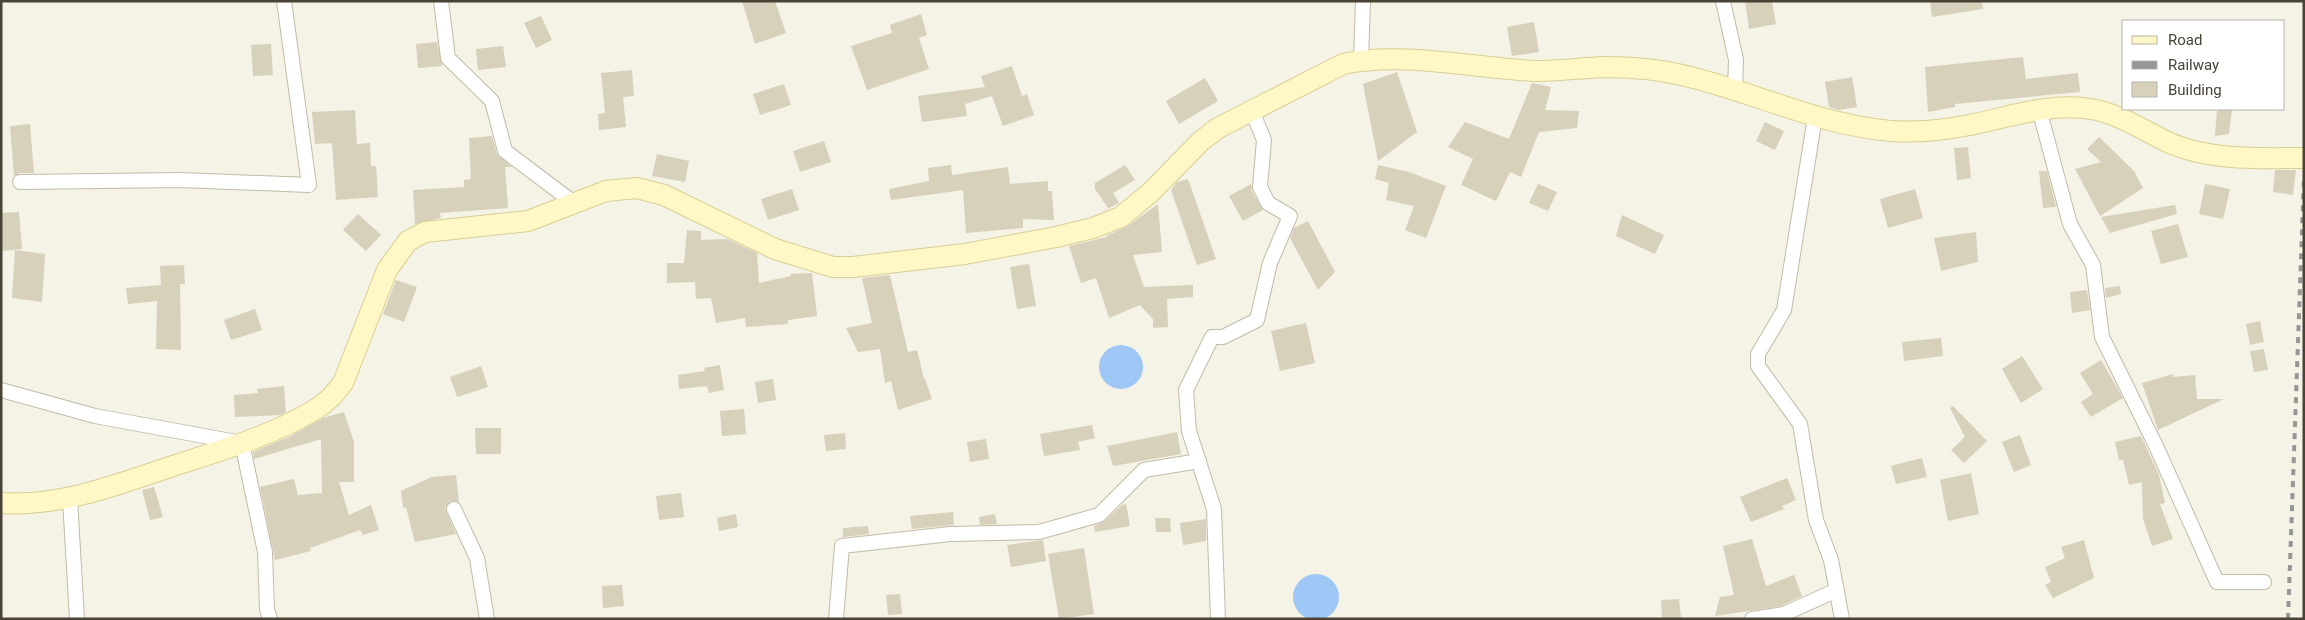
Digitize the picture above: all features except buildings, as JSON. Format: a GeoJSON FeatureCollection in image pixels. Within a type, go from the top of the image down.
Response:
{"type":"FeatureCollection","features":[{"type":"Feature","properties":{"kind":"street"},"geometry":{"type":"LineString","coordinates":[[20,182],[180,180],[309,185],[284,1]]}},
{"type":"Feature","properties":{"kind":"street"},"geometry":{"type":"LineString","coordinates":[[441,1],[448,58],[492,100],[504,151],[574,203]]}},
{"type":"Feature","properties":{"kind":"street"},"geometry":{"type":"LineString","coordinates":[[1361,60],[1363,1]]}},
{"type":"Feature","properties":{"kind":"street"},"geometry":{"type":"LineString","coordinates":[[1723,1],[1736,60],[1735,90]]}},
{"type":"Feature","properties":{"kind":"street"},"geometry":{"type":"LineString","coordinates":[[1,503],[38,504],[70,499],[242,444],[317,409],[331,398],[343,382],[387,270],[408,242],[425,232],[528,221],[606,191],[637,188],[664,195],[775,249],[812,262],[853,267],[965,254],[1056,237],[1093,228],[1121,217],[1151,192],[1201,140],[1218,128],[1343,64],[1361,60],[1442,63],[1536,71],[1635,68],[1680,75],[1735,90],[1814,117],[1908,132],[1968,126],[2039,109],[2089,108],[2112,114],[2172,144],[2201,153],[2232,157],[2304,158]]}},
{"type":"Feature","properties":{"kind":"street"},"geometry":{"type":"LineString","coordinates":[[2039,109],[2070,224],[2093,265],[2102,337],[2156,446],[2216,582],[2264,582]]}},
{"type":"Feature","properties":{"kind":"street"},"geometry":{"type":"LineString","coordinates":[[1218,619],[1214,509],[1189,432],[1186,390],[1212,337],[1223,337],[1257,320],[1270,263],[1290,216],[1268,203],[1260,187],[1264,140],[1252,111]]}},
{"type":"Feature","properties":{"kind":"street"},"geometry":{"type":"LineString","coordinates":[[1814,117],[1784,310],[1758,354],[1758,366],[1800,424],[1816,520],[1831,560],[1842,619]]}},
{"type":"Feature","properties":{"kind":"street"},"geometry":{"type":"LineString","coordinates":[[1,390],[95,416],[242,444]]}},
{"type":"Feature","properties":{"kind":"street"},"geometry":{"type":"LineString","coordinates":[[242,444],[265,552],[267,609],[270,619]]}},
{"type":"Feature","properties":{"kind":"street"},"geometry":{"type":"LineString","coordinates":[[836,619],[842,546],[950,534],[1039,532],[1099,516],[1144,470],[1199,461]]}},
{"type":"Feature","properties":{"kind":"street"},"geometry":{"type":"LineString","coordinates":[[70,499],[78,619]]}},
{"type":"Feature","properties":{"kind":"street"},"geometry":{"type":"LineString","coordinates":[[454,509],[477,558],[487,619]]}},
{"type":"Feature","properties":{"kind":"street"},"geometry":{"type":"LineString","coordinates":[[1752,619],[1784,614],[1837,590]]}},
{"type":"Feature","properties":{"kind":"water"},"geometry":{"type":"Polygon","coordinates":[[[1117,345],[1125,345],[1137,351],[1143,367],[1137,383],[1125,389],[1117,389],[1105,383],[1099,371],[1099,363],[1105,351],[1117,345]]]}},
{"type":"Feature","properties":{"kind":"water"},"geometry":{"type":"Polygon","coordinates":[[[1316,574],[1329,578],[1335,584],[1339,597],[1335,610],[1329,616],[1316,620],[1303,616],[1297,610],[1293,597],[1297,584],[1303,578],[1316,574]]]}},
{"type":"Feature","properties":{"kind":"railway"},"geometry":{"type":"LineString","coordinates":[[2288,619],[2304,176]]}}]}
